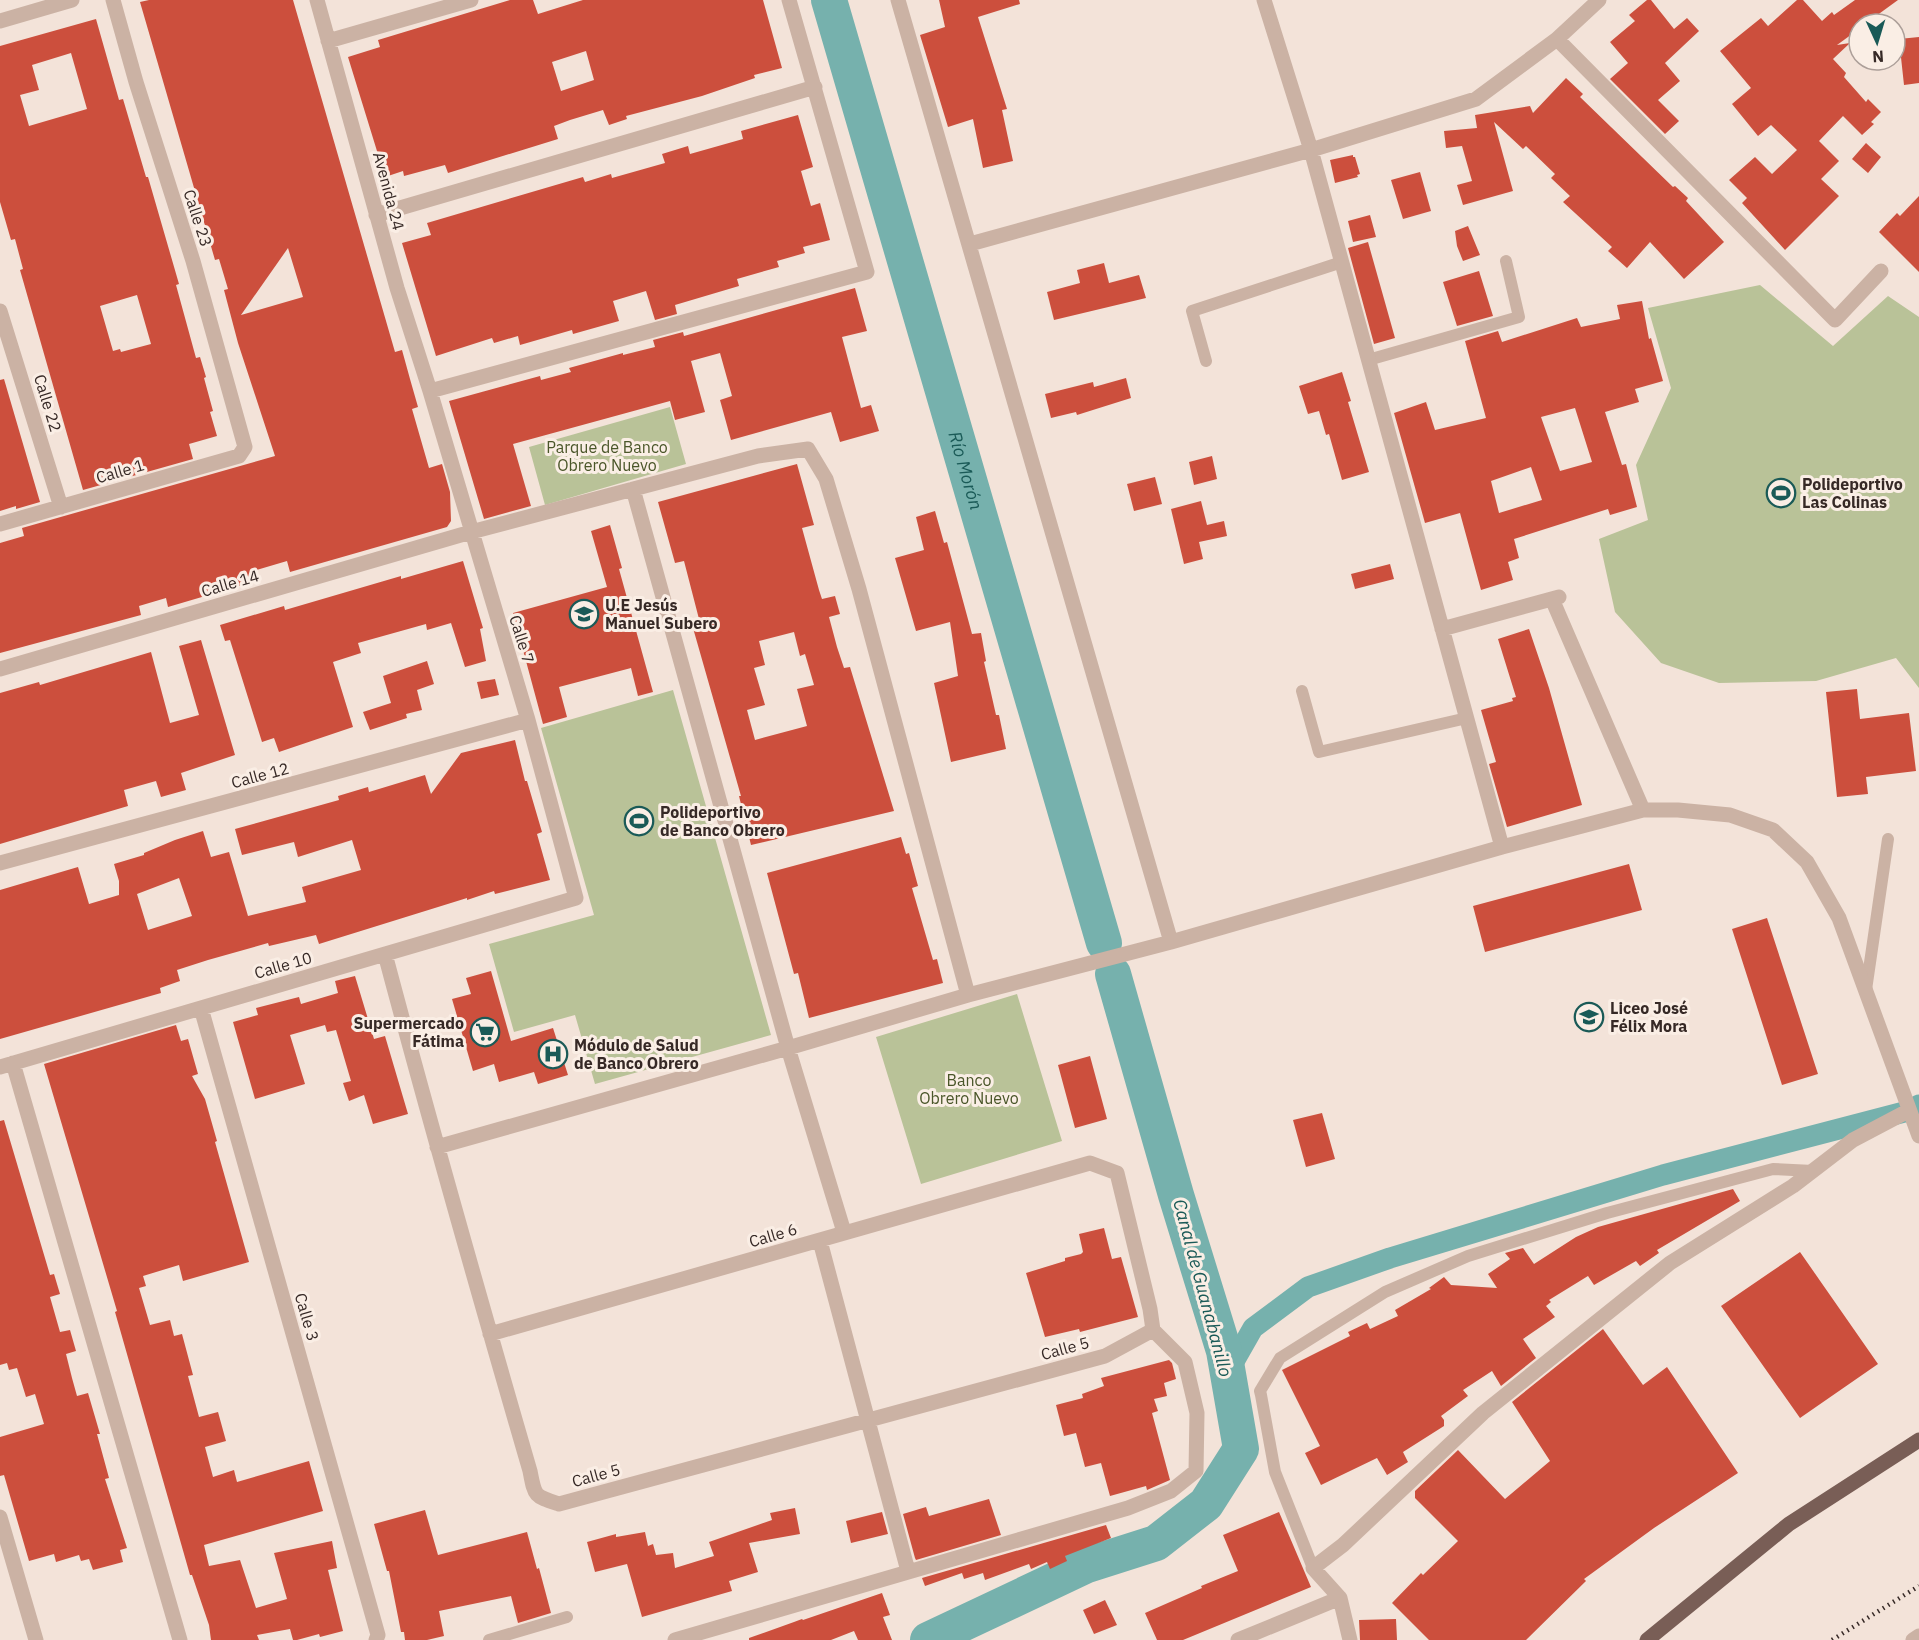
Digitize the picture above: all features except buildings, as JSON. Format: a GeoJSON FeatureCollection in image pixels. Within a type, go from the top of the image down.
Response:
{"type":"FeatureCollection","features":[{"type":"Feature","properties":{"kind":"main road"},"geometry":{"type":"LineString","coordinates":[[1647,1640],[1789,1524],[1919,1440]]}},
{"type":"Feature","properties":{"kind":"street"},"geometry":{"type":"LineString","coordinates":[[0,21],[24,7],[72,0]]}},
{"type":"Feature","properties":{"kind":"street","name":"Calle 23"},"geometry":{"type":"LineString","coordinates":[[113,0],[136,82],[193,261],[245,447]]}},
{"type":"Feature","properties":{"kind":"street","name":"Avenida 24"},"geometry":{"type":"LineString","coordinates":[[317,0],[397,288],[430,391]]}},
{"type":"Feature","properties":{"kind":"street"},"geometry":{"type":"LineString","coordinates":[[328,41],[471,0]]}},
{"type":"Feature","properties":{"kind":"street"},"geometry":{"type":"LineString","coordinates":[[430,391],[867,272],[789,0]]}},
{"type":"Feature","properties":{"kind":"street"},"geometry":{"type":"LineString","coordinates":[[898,0],[1171,942]]}},
{"type":"Feature","properties":{"kind":"street"},"geometry":{"type":"LineString","coordinates":[[1264,0],[1311,150],[1502,847]]}},
{"type":"Feature","properties":{"kind":"street"},"geometry":{"type":"LineString","coordinates":[[970,244],[1311,150],[1476,99],[1557,39],[1599,0]]}},
{"type":"Feature","properties":{"kind":"street"},"geometry":{"type":"LineString","coordinates":[[1557,39],[1835,320],[1881,271]]}},
{"type":"Feature","properties":{"kind":"street"},"geometry":{"type":"LineString","coordinates":[[376,215],[815,87]]}},
{"type":"Feature","properties":{"kind":"street","name":"Calle 22"},"geometry":{"type":"LineString","coordinates":[[0,311],[61,507]]}},
{"type":"Feature","properties":{"kind":"street","name":"Calle 7"},"geometry":{"type":"LineString","coordinates":[[430,391],[528,720],[576,898]]}},
{"type":"Feature","properties":{"kind":"street","name":"Calle 1"},"geometry":{"type":"LineString","coordinates":[[0,524],[239,456],[245,447]]}},
{"type":"Feature","properties":{"kind":"street","name":"Calle 14"},"geometry":{"type":"LineString","coordinates":[[0,669],[471,532],[758,456],[808,449],[826,479],[856,578],[968,996]]}},
{"type":"Feature","properties":{"kind":"street"},"geometry":{"type":"LineString","coordinates":[[633,489],[788,1048],[844,1232]]}},
{"type":"Feature","properties":{"kind":"street"},"geometry":{"type":"LineString","coordinates":[[1442,629],[1556,598],[1643,810]]}},
{"type":"Feature","properties":{"kind":"street","name":"Calle 12"},"geometry":{"type":"LineString","coordinates":[[0,863],[528,720]]}},
{"type":"Feature","properties":{"kind":"street"},"geometry":{"type":"LineString","coordinates":[[437,1146],[968,996],[1171,942],[1502,847],[1643,810],[1678,810],[1730,815],[1773,830],[1807,862],[1839,918],[1919,1136]]}},
{"type":"Feature","properties":{"kind":"street","name":"Calle 10"},"geometry":{"type":"LineString","coordinates":[[7,1065],[576,898]]}},
{"type":"Feature","properties":{"kind":"street","name":"Calle 5"},"geometry":{"type":"LineString","coordinates":[[385,954],[534,1492],[541,1498],[559,1504],[1104,1356],[1153,1330]]}},
{"type":"Feature","properties":{"kind":"street","name":"Calle 3"},"geometry":{"type":"LineString","coordinates":[[201,1008],[377,1637]]}},
{"type":"Feature","properties":{"kind":"street"},"geometry":{"type":"LineString","coordinates":[[7,1065],[180,1640]]}},
{"type":"Feature","properties":{"kind":"street"},"geometry":{"type":"LineString","coordinates":[[1350,1640],[1340,1598],[1313,1568],[1344,1545],[1483,1413],[1670,1263],[1793,1186],[1853,1140],[1908,1111]]}},
{"type":"Feature","properties":{"kind":"street","name":"Calle 6"},"geometry":{"type":"LineString","coordinates":[[490,1334],[1090,1162],[1117,1173],[1153,1330]]}},
{"type":"Feature","properties":{"kind":"street"},"geometry":{"type":"LineString","coordinates":[[820,1241],[908,1571]]}},
{"type":"Feature","properties":{"kind":"street"},"geometry":{"type":"LineString","coordinates":[[675,1640],[1128,1508],[1172,1491],[1196,1471],[1197,1413],[1185,1362],[1153,1330]]}},
{"type":"Feature","properties":{"kind":"street"},"geometry":{"type":"LineString","coordinates":[[0,1517],[36,1640]]}},
{"type":"Feature","properties":{"kind":"street"},"geometry":{"type":"LineString","coordinates":[[1238,1640],[1340,1598]]}},
{"type":"Feature","properties":{"kind":"street"},"geometry":{"type":"LineString","coordinates":[[1913,1640],[1919,1636]]}},
{"type":"Feature","properties":{"kind":"lane"},"geometry":{"type":"LineString","coordinates":[[1368,360],[1519,317],[1506,261]]}},
{"type":"Feature","properties":{"kind":"lane"},"geometry":{"type":"LineString","coordinates":[[1206,361],[1192,311],[1341,262]]}},
{"type":"Feature","properties":{"kind":"lane"},"geometry":{"type":"LineString","coordinates":[[1302,691],[1319,753],[1467,718]]}},
{"type":"Feature","properties":{"kind":"lane"},"geometry":{"type":"LineString","coordinates":[[1865,992],[1888,839]]}},
{"type":"Feature","properties":{"kind":"lane"},"geometry":{"type":"LineString","coordinates":[[1313,1568],[1275,1472],[1260,1391],[1280,1358],[1385,1292],[1468,1256],[1606,1213],[1773,1169],[1813,1172]]}},
{"type":"Feature","properties":{"kind":"lane"},"geometry":{"type":"LineString","coordinates":[[489,1640],[567,1617]]}},
{"type":"Feature","properties":{"kind":"green space","name":"Polideportivo Las Colinas"},"geometry":{"type":"Polygon","coordinates":[[[1760,285],[1833,346],[1888,296],[1919,317],[1919,688],[1896,658],[1816,681],[1719,683],[1661,663],[1615,612],[1599,539],[1648,520],[1636,465],[1671,388],[1648,308],[1760,285]]]}},
{"type":"Feature","properties":{"kind":"green space","name":"Parque de Banco Obrero Nuevo"},"geometry":{"type":"Polygon","coordinates":[[[670,407],[686,464],[545,505],[529,447],[670,407]]]}},
{"type":"Feature","properties":{"kind":"green space","name":"Polideportivo de Banco Obrero"},"geometry":{"type":"Polygon","coordinates":[[[673,690],[771,1035],[595,1084],[575,1015],[514,1032],[489,944],[594,915],[541,728],[673,690]]]}},
{"type":"Feature","properties":{"kind":"green space","name":"Banco Obrero Nuevo"},"geometry":{"type":"Polygon","coordinates":[[[1017,994],[1062,1141],[921,1184],[876,1037],[1017,994]]]}},
{"type":"Feature","properties":{"kind":"waterway","name":"Río Morón"},"geometry":{"type":"LineString","coordinates":[[829,0],[1104,943]]}},
{"type":"Feature","properties":{"kind":"waterway","name":"Canal de Guanabanillo"},"geometry":{"type":"LineString","coordinates":[[928,1640],[1087,1565],[1156,1543],[1206,1504],[1241,1449],[1224,1351],[1176,1195],[1113,974]]}},
{"type":"Feature","properties":{"kind":"waterway"},"geometry":{"type":"LineString","coordinates":[[1228,1372],[1253,1328],[1308,1287],[1390,1258],[1663,1175],[1908,1111],[1919,1105]]}},
{"type":"Feature","properties":{"kind":"railway"},"geometry":{"type":"LineString","coordinates":[[1832,1640],[1919,1586]]}},
{"type":"Feature","properties":{"kind":"place","name":"Polideportivo Las Colinas"},"geometry":{"type":"Point","coordinates":[1781,493]}},
{"type":"Feature","properties":{"kind":"place","name":"U.E Jesús Manuel Subero"},"geometry":{"type":"Point","coordinates":[584,614]}},
{"type":"Feature","properties":{"kind":"place","name":"Polideportivo de Banco Obrero"},"geometry":{"type":"Point","coordinates":[639,821]}},
{"type":"Feature","properties":{"kind":"place","name":"Liceo José Félix Mora"},"geometry":{"type":"Point","coordinates":[1589,1017]}},
{"type":"Feature","properties":{"kind":"place","name":"Supermercado Fátima"},"geometry":{"type":"Point","coordinates":[485,1032]}},
{"type":"Feature","properties":{"kind":"place","name":"Módulo de Salud de Banco Obrero"},"geometry":{"type":"Point","coordinates":[553,1054]}}]}
